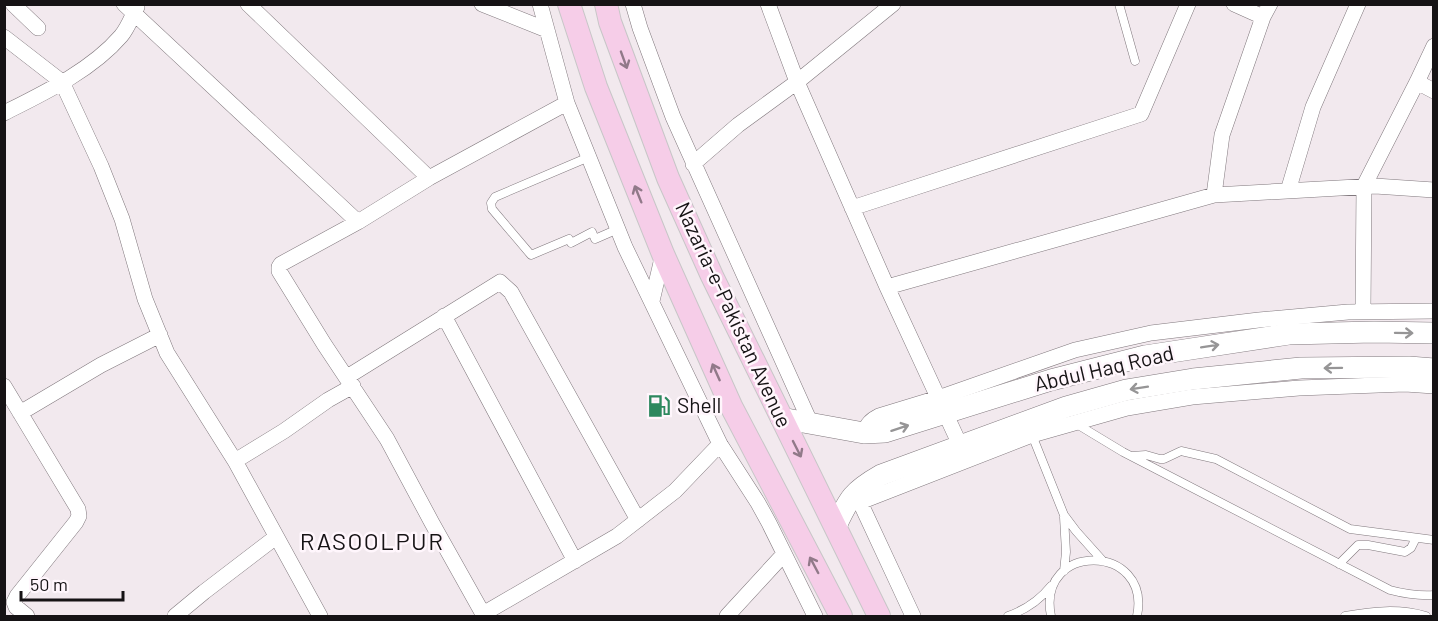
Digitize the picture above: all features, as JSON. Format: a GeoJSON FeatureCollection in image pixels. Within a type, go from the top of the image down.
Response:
{"type":"FeatureCollection","features":[{"type":"Feature","properties":{"kind":"main road","name":"Nazaria-e-Pakistan Avenue"},"geometry":{"type":"LineString","coordinates":[[570,4],[596,87],[637,192],[731,406],[767,499],[841,616]]}},
{"type":"Feature","properties":{"kind":"main road","name":"Nazaria-e-Pakistan Avenue"},"geometry":{"type":"LineString","coordinates":[[606,4],[610,22],[668,178],[712,276],[879,616]]}},
{"type":"Feature","properties":{"kind":"main road","name":"Abdul Haq Road"},"geometry":{"type":"LineString","coordinates":[[781,418],[864,432],[885,432],[942,405],[1145,356],[1289,334],[1434,333]]}},
{"type":"Feature","properties":{"kind":"main road","name":"Abdul Haq Road"},"geometry":{"type":"LineString","coordinates":[[836,526],[866,484],[881,475],[960,446],[1070,415],[1126,390],[1204,378],[1301,368],[1409,367],[1434,369]]}},
{"type":"Feature","properties":{"kind":"street"},"geometry":{"type":"LineString","coordinates":[[13,4],[38,28]]}},
{"type":"Feature","properties":{"kind":"street"},"geometry":{"type":"LineString","coordinates":[[248,4],[429,178]]}},
{"type":"Feature","properties":{"kind":"street"},"geometry":{"type":"LineString","coordinates":[[482,4],[547,30]]}},
{"type":"Feature","properties":{"kind":"street"},"geometry":{"type":"LineString","coordinates":[[540,4],[567,103],[625,247],[720,444],[767,499],[784,554],[814,616]]}},
{"type":"Feature","properties":{"kind":"street"},"geometry":{"type":"LineString","coordinates":[[633,4],[673,117],[811,424]]}},
{"type":"Feature","properties":{"kind":"street"},"geometry":{"type":"LineString","coordinates":[[768,4],[797,82],[960,446]]}},
{"type":"Feature","properties":{"kind":"street"},"geometry":{"type":"LineString","coordinates":[[693,164],[738,125],[797,82],[893,4]]}},
{"type":"Feature","properties":{"kind":"street"},"geometry":{"type":"LineString","coordinates":[[852,208],[1141,114],[1188,4]]}},
{"type":"Feature","properties":{"kind":"street"},"geometry":{"type":"LineString","coordinates":[[1214,195],[1222,135],[1267,11],[1234,4]]}},
{"type":"Feature","properties":{"kind":"street"},"geometry":{"type":"LineString","coordinates":[[1288,191],[1313,107],[1358,4]]}},
{"type":"Feature","properties":{"kind":"street"},"geometry":{"type":"LineString","coordinates":[[4,113],[62,82],[91,63],[122,35],[132,7],[358,222]]}},
{"type":"Feature","properties":{"kind":"street"},"geometry":{"type":"LineString","coordinates":[[4,37],[62,82],[101,166],[122,219],[145,298],[167,353],[235,461],[320,616]]}},
{"type":"Feature","properties":{"kind":"street"},"geometry":{"type":"LineString","coordinates":[[1363,312],[1364,186],[1434,46]]}},
{"type":"Feature","properties":{"kind":"street"},"geometry":{"type":"LineString","coordinates":[[1417,82],[1434,91]]}},
{"type":"Feature","properties":{"kind":"street"},"geometry":{"type":"LineString","coordinates":[[567,103],[429,178],[358,222],[282,264],[279,271],[387,439],[432,523],[488,614],[617,536],[675,491],[720,444]]}},
{"type":"Feature","properties":{"kind":"street"},"geometry":{"type":"LineString","coordinates":[[887,287],[1214,195],[1364,186],[1434,190]]}},
{"type":"Feature","properties":{"kind":"street"},"geometry":{"type":"LineString","coordinates":[[652,301],[663,254]]}},
{"type":"Feature","properties":{"kind":"street"},"geometry":{"type":"LineString","coordinates":[[235,461],[284,431],[444,316],[500,282],[511,292],[638,520]]}},
{"type":"Feature","properties":{"kind":"street"},"geometry":{"type":"LineString","coordinates":[[942,405],[1075,350],[1151,333],[1259,320],[1363,312],[1434,310]]}},
{"type":"Feature","properties":{"kind":"street"},"geometry":{"type":"LineString","coordinates":[[444,316],[575,561]]}},
{"type":"Feature","properties":{"kind":"street"},"geometry":{"type":"LineString","coordinates":[[20,413],[101,365],[160,335]]}},
{"type":"Feature","properties":{"kind":"street"},"geometry":{"type":"LineString","coordinates":[[1070,415],[1192,397],[1299,388],[1405,384],[1434,386]]}},
{"type":"Feature","properties":{"kind":"street"},"geometry":{"type":"LineString","coordinates":[[4,386],[78,509],[80,516],[17,596],[14,602],[16,607],[27,616]]}},
{"type":"Feature","properties":{"kind":"street"},"geometry":{"type":"LineString","coordinates":[[913,616],[856,498],[1030,428]]}},
{"type":"Feature","properties":{"kind":"street"},"geometry":{"type":"LineString","coordinates":[[175,616],[276,537]]}},
{"type":"Feature","properties":{"kind":"street"},"geometry":{"type":"LineString","coordinates":[[727,616],[784,554]]}},
{"type":"Feature","properties":{"kind":"lane"},"geometry":{"type":"LineString","coordinates":[[1119,4],[1135,61]]}},
{"type":"Feature","properties":{"kind":"lane"},"geometry":{"type":"LineString","coordinates":[[589,157],[495,197],[490,206],[531,255],[569,239],[571,243],[592,232],[595,238],[618,229]]}},
{"type":"Feature","properties":{"kind":"lane"},"geometry":{"type":"LineString","coordinates":[[1070,415],[1130,456],[1390,590],[1406,595],[1434,595]]}},
{"type":"Feature","properties":{"kind":"lane"},"geometry":{"type":"LineString","coordinates":[[1030,428],[1064,515],[1102,560]]}},
{"type":"Feature","properties":{"kind":"lane"},"geometry":{"type":"LineString","coordinates":[[1130,456],[1146,455],[1164,459],[1180,451],[1216,459],[1350,529],[1434,540]]}},
{"type":"Feature","properties":{"kind":"lane"},"geometry":{"type":"LineString","coordinates":[[1064,515],[1066,552],[1064,571]]}},
{"type":"Feature","properties":{"kind":"lane"},"geometry":{"type":"LineString","coordinates":[[1340,564],[1359,545],[1405,552],[1411,548],[1416,538]]}},
{"type":"Feature","properties":{"kind":"lane"},"geometry":{"type":"LineString","coordinates":[[1008,616],[1033,604],[1045,594],[1064,571],[1085,560],[1102,560],[1118,566],[1130,578],[1137,593],[1138,613],[1146,616]]}},
{"type":"Feature","properties":{"kind":"lane"},"geometry":{"type":"LineString","coordinates":[[1052,616],[1050,598],[1054,583]]}},
{"type":"Feature","properties":{"kind":"lane"},"geometry":{"type":"LineString","coordinates":[[1404,611],[1406,595]]}},
{"type":"Feature","properties":{"kind":"lane"},"geometry":{"type":"LineString","coordinates":[[1345,616],[1370,611],[1404,611],[1426,616]]}},
{"type":"Feature","properties":{"kind":"place","name":"Shell"},"geometry":{"type":"Point","coordinates":[659,406]}},
{"type":"Feature","properties":{"kind":"district","name":"RASOOLPUR"},"geometry":{"type":"Point","coordinates":[372,542]}}]}
